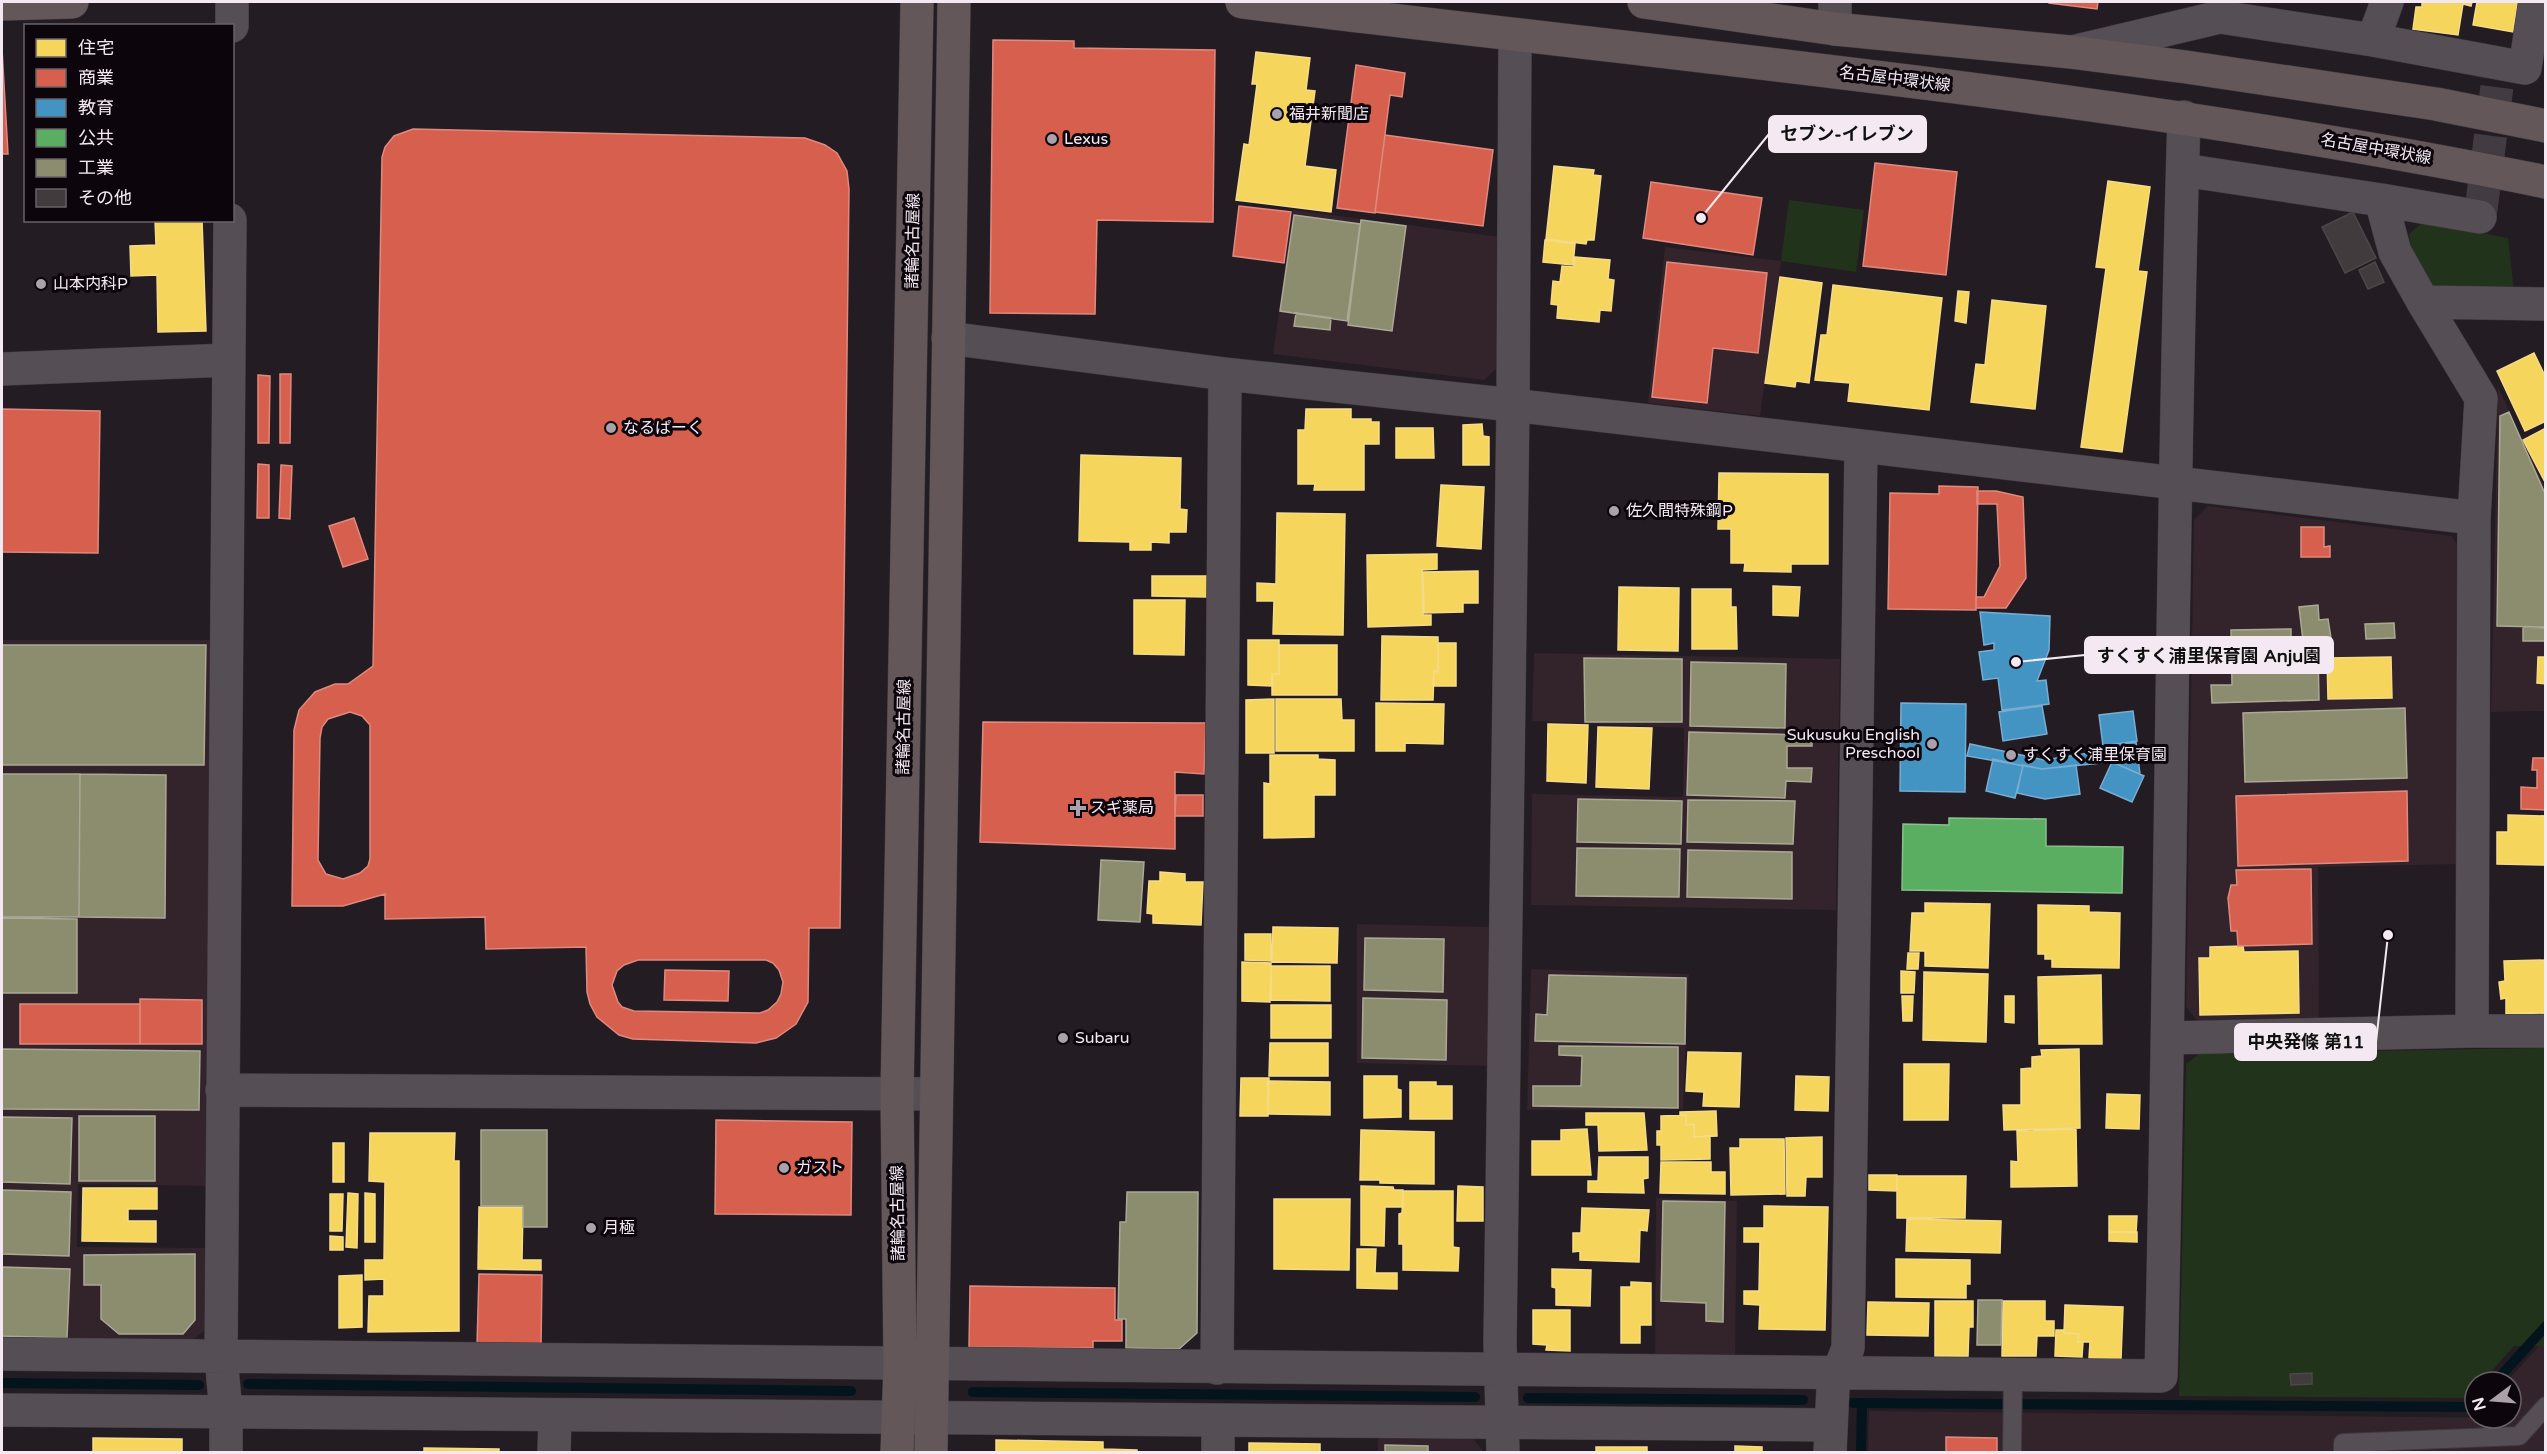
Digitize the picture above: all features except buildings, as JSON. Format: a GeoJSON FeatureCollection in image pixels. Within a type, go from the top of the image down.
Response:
{"type":"FeatureCollection","features":[{"type":"Feature","properties":{"kind":"main road"},"geometry":{"type":"LineString","coordinates":[[2,4],[72,2]]}},
{"type":"Feature","properties":{"kind":"main road","name":"諸輪名古屋線"},"geometry":{"type":"LineString","coordinates":[[897,1452],[900,1365],[897,1094],[917,2]]}},
{"type":"Feature","properties":{"kind":"main road","name":"諸輪名古屋線"},"geometry":{"type":"LineString","coordinates":[[931,1452],[954,2]]}},
{"type":"Feature","properties":{"kind":"main road","name":"名古屋中環状線"},"geometry":{"type":"LineString","coordinates":[[1242,2],[1515,36],[1830,70],[2184,117],[2415,155],[2546,182]]}},
{"type":"Feature","properties":{"kind":"main road"},"geometry":{"type":"LineString","coordinates":[[1644,2],[1835,15],[2070,52],[2436,104],[2546,126]]}},
{"type":"Feature","properties":{"kind":"street"},"geometry":{"type":"LineString","coordinates":[[232,2],[232,24]]}},
{"type":"Feature","properties":{"kind":"street"},"geometry":{"type":"LineString","coordinates":[[2373,40],[2387,2]]}},
{"type":"Feature","properties":{"kind":"street"},"geometry":{"type":"LineString","coordinates":[[2070,52],[2220,17],[2373,40],[2525,68],[2535,2]]}},
{"type":"Feature","properties":{"kind":"street"},"geometry":{"type":"LineString","coordinates":[[1504,1438],[1500,1342],[1513,405],[1515,36]]}},
{"type":"Feature","properties":{"kind":"street"},"geometry":{"type":"LineString","coordinates":[[2,1354],[900,1365],[1838,1372],[2013,1384],[2161,1377],[2169,1038],[2174,483],[2184,117]]}},
{"type":"Feature","properties":{"kind":"street"},"geometry":{"type":"LineString","coordinates":[[2183,170],[2480,217]]}},
{"type":"Feature","properties":{"kind":"street"},"geometry":{"type":"LineString","coordinates":[[2381,200],[2395,252],[2481,398],[2475,518],[2472,1031]]}},
{"type":"Feature","properties":{"kind":"street"},"geometry":{"type":"LineString","coordinates":[[226,1452],[226,1412],[221,1357],[230,222]]}},
{"type":"Feature","properties":{"kind":"street"},"geometry":{"type":"LineString","coordinates":[[2423,303],[2546,304]]}},
{"type":"Feature","properties":{"kind":"street"},"geometry":{"type":"LineString","coordinates":[[948,338],[1225,374],[1513,405],[2475,518]]}},
{"type":"Feature","properties":{"kind":"street"},"geometry":{"type":"LineString","coordinates":[[2,369],[229,360]]}},
{"type":"Feature","properties":{"kind":"street"},"geometry":{"type":"LineString","coordinates":[[1217,1368],[1225,374]]}},
{"type":"Feature","properties":{"kind":"street"},"geometry":{"type":"LineString","coordinates":[[2,1410],[931,1419],[1218,1437],[1830,1439],[1833,1388],[1848,1348],[1861,447]]}},
{"type":"Feature","properties":{"kind":"street"},"geometry":{"type":"LineString","coordinates":[[2169,1038],[2546,1031]]}},
{"type":"Feature","properties":{"kind":"street"},"geometry":{"type":"LineString","coordinates":[[222,1090],[935,1094]]}},
{"type":"Feature","properties":{"kind":"street"},"geometry":{"type":"LineString","coordinates":[[554,1452],[555,1416]]}},
{"type":"Feature","properties":{"kind":"lane"},"geometry":{"type":"LineString","coordinates":[[2012,1452],[2013,1384]]}},
{"type":"Feature","properties":{"kind":"lane"},"geometry":{"type":"LineString","coordinates":[[2343,1452],[2343,1443],[2519,1436],[2546,1406]]}},
{"type":"Feature","properties":{"kind":"shaded area"},"geometry":{"type":"Polygon","coordinates":[[[1293,210],[1500,237],[1497,368],[1484,380],[1273,354],[1293,210]]]}},
{"type":"Feature","properties":{"kind":"shaded area"},"geometry":{"type":"Polygon","coordinates":[[[1665,247],[1781,261],[1760,416],[1648,403],[1665,247]]]}},
{"type":"Feature","properties":{"kind":"shaded area"},"geometry":{"type":"Polygon","coordinates":[[[2498,387],[2545,488],[2546,711],[2491,712],[2498,387]]]}},
{"type":"Feature","properties":{"kind":"shaded area"},"geometry":{"type":"Polygon","coordinates":[[[2208,506],[2451,536],[2464,552],[2459,864],[2318,867],[2319,1022],[2201,1025],[2186,1007],[2194,520],[2208,506]]]}},
{"type":"Feature","properties":{"kind":"shaded area"},"geometry":{"type":"Polygon","coordinates":[[[2,640],[212,640],[206,1186],[78,1184],[77,1247],[207,1248],[204,1331],[190,1342],[2,1340],[2,640]]]}},
{"type":"Feature","properties":{"kind":"shaded area"},"geometry":{"type":"Polygon","coordinates":[[[1534,653],[1840,659],[1836,910],[1531,905],[1532,794],[1683,797],[1684,728],[1532,721],[1534,653]]]}},
{"type":"Feature","properties":{"kind":"shaded area"},"geometry":{"type":"Polygon","coordinates":[[[1357,924],[1489,927],[1488,1066],[1357,1063],[1357,924]]]}},
{"type":"Feature","properties":{"kind":"shaded area"},"geometry":{"type":"Polygon","coordinates":[[[1531,969],[1689,974],[1683,1109],[1527,1110],[1531,969]]]}},
{"type":"Feature","properties":{"kind":"shaded area"},"geometry":{"type":"Polygon","coordinates":[[[1656,1198],[1737,1201],[1735,1358],[1655,1357],[1656,1198]]]}},
{"type":"Feature","properties":{"kind":"shaded area"},"geometry":{"type":"Polygon","coordinates":[[[2539,1346],[2545,1346],[2545,1452],[1868,1452],[1869,1411],[2463,1417],[2463,1430],[2523,1430],[2523,1370],[2517,1370],[2539,1346]]]}},
{"type":"Feature","properties":{"kind":"shaded area"},"geometry":{"type":"Polygon","coordinates":[[[1471,1436],[1484,1452],[1378,1452],[1378,1437],[1471,1436]]]}},
{"type":"Feature","properties":{"kind":"green space"},"geometry":{"type":"Polygon","coordinates":[[[1789,200],[1864,210],[1856,272],[1781,261],[1789,200]]]}},
{"type":"Feature","properties":{"kind":"green space"},"geometry":{"type":"Polygon","coordinates":[[[2423,222],[2508,238],[2514,291],[2436,289],[2418,264],[2410,242],[2409,234],[2423,222]]]}},
{"type":"Feature","properties":{"kind":"green space"},"geometry":{"type":"Polygon","coordinates":[[[2545,1048],[2545,1346],[2514,1346],[2493,1370],[2463,1370],[2463,1398],[2179,1396],[2186,1064],[2199,1054],[2545,1048]]]}},
{"type":"Feature","properties":{"kind":"waterway"},"geometry":{"type":"LineString","coordinates":[[2506,1370],[2546,1326]]}},
{"type":"Feature","properties":{"kind":"waterway"},"geometry":{"type":"LineString","coordinates":[[2,1383],[199,1385]]}},
{"type":"Feature","properties":{"kind":"waterway"},"geometry":{"type":"LineString","coordinates":[[248,1384],[851,1391]]}},
{"type":"Feature","properties":{"kind":"waterway"},"geometry":{"type":"LineString","coordinates":[[973,1392],[1475,1397]]}},
{"type":"Feature","properties":{"kind":"waterway"},"geometry":{"type":"LineString","coordinates":[[1528,1398],[1803,1400]]}},
{"type":"Feature","properties":{"kind":"waterway"},"geometry":{"type":"LineString","coordinates":[[1853,1403],[2463,1407]]}},
{"type":"Feature","properties":{"kind":"waterway"},"geometry":{"type":"LineString","coordinates":[[1861,1452],[1862,1403]]}},
{"type":"Feature","properties":{"kind":"tunnel"},"geometry":{"type":"LineString","coordinates":[[2480,217],[2500,63]]}},
{"type":"Feature","properties":{"kind":"place","name":"福井新聞店"},"geometry":{"type":"Point","coordinates":[1277,114]}},
{"type":"Feature","properties":{"kind":"place","name":"Lexus"},"geometry":{"type":"Point","coordinates":[1052,139]}},
{"type":"Feature","properties":{"kind":"place","name":"セブン-イレブン"},"geometry":{"type":"Point","coordinates":[1701,218]}},
{"type":"Feature","properties":{"kind":"place","name":"山本内科P"},"geometry":{"type":"Point","coordinates":[41,284]}},
{"type":"Feature","properties":{"kind":"place","name":"なるぱーく"},"geometry":{"type":"Point","coordinates":[611,428]}},
{"type":"Feature","properties":{"kind":"place","name":"佐久間特殊鋼P"},"geometry":{"type":"Point","coordinates":[1614,511]}},
{"type":"Feature","properties":{"kind":"place","name":"すくすく浦里保育園 Anju園"},"geometry":{"type":"Point","coordinates":[2016,662]}},
{"type":"Feature","properties":{"kind":"place","name":"Sukusuku English Preschool"},"geometry":{"type":"Point","coordinates":[1932,744]}},
{"type":"Feature","properties":{"kind":"place","name":"すくすく浦里保育園"},"geometry":{"type":"Point","coordinates":[2011,755]}},
{"type":"Feature","properties":{"kind":"place","name":"スギ薬局"},"geometry":{"type":"Point","coordinates":[1078,808]}},
{"type":"Feature","properties":{"kind":"place","name":"中央発條 第11"},"geometry":{"type":"Point","coordinates":[2388,935]}},
{"type":"Feature","properties":{"kind":"place","name":"Subaru"},"geometry":{"type":"Point","coordinates":[1063,1038]}},
{"type":"Feature","properties":{"kind":"place","name":"ガスト"},"geometry":{"type":"Point","coordinates":[784,1168]}},
{"type":"Feature","properties":{"kind":"place","name":"月極"},"geometry":{"type":"Point","coordinates":[591,1228]}}]}
